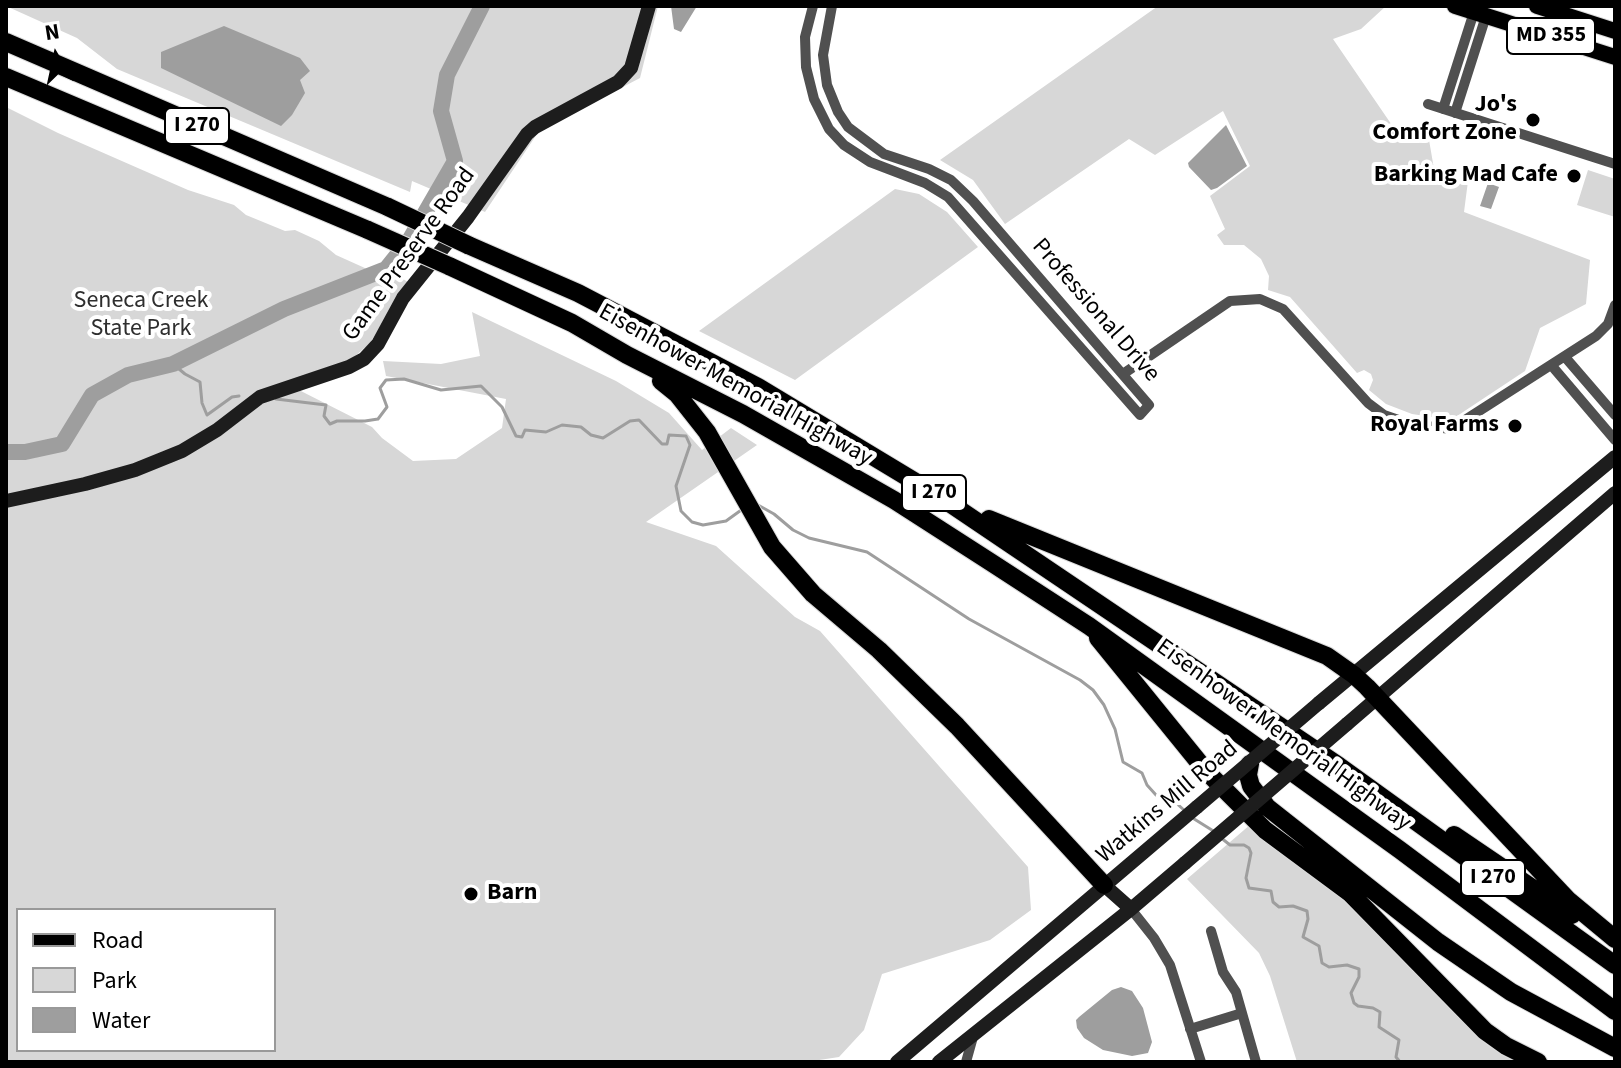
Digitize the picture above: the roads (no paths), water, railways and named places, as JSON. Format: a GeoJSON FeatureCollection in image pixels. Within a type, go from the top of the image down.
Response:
{"type":"FeatureCollection","features":[{"type":"Feature","properties":{"kind":"highway","name":"I 270"},"geometry":{"type":"LineString","coordinates":[[6,42],[388,207],[578,293],[758,387],[942,498],[1339,766],[1615,965]]}},
{"type":"Feature","properties":{"kind":"highway","name":"Eisenhower Memorial Highway"},"geometry":{"type":"LineString","coordinates":[[6,77],[368,230],[572,323],[627,355],[743,414],[894,500],[1089,626],[1400,850],[1615,1011]]}},
{"type":"Feature","properties":{"kind":"highway"},"geometry":{"type":"LineString","coordinates":[[627,355],[677,394],[707,432],[772,547],[813,594],[879,650],[957,726],[1104,885]]}},
{"type":"Feature","properties":{"kind":"highway"},"geometry":{"type":"LineString","coordinates":[[942,498],[998,524],[1327,656],[1354,675],[1568,900],[1615,939]]}},
{"type":"Feature","properties":{"kind":"highway"},"geometry":{"type":"LineString","coordinates":[[1089,626],[1112,659],[1206,771],[1265,830],[1350,893],[1485,1031],[1538,1062]]}},
{"type":"Feature","properties":{"kind":"highway"},"geometry":{"type":"LineString","coordinates":[[1250,764],[1248,775],[1263,802],[1442,944],[1511,992],[1615,1048]]}},
{"type":"Feature","properties":{"kind":"highway","name":"I 270"},"geometry":{"type":"LineString","coordinates":[[1371,791],[1403,801],[1615,946]]}},
{"type":"Feature","properties":{"kind":"main road","name":"Game Preserve Road"},"geometry":{"type":"LineString","coordinates":[[6,501],[135,470],[182,451],[217,430],[260,397],[364,359],[378,344],[403,298],[468,217],[527,134],[618,82],[631,68],[649,6]]}},
{"type":"Feature","properties":{"kind":"main road","name":"MD 355"},"geometry":{"type":"LineString","coordinates":[[1455,6],[1481,10],[1615,57]]}},
{"type":"Feature","properties":{"kind":"main road","name":"MD 355"},"geometry":{"type":"LineString","coordinates":[[1537,6],[1615,31]]}},
{"type":"Feature","properties":{"kind":"main road","name":"Watkins Mill Road"},"geometry":{"type":"LineString","coordinates":[[897,1062],[1135,858],[1615,457]]}},
{"type":"Feature","properties":{"kind":"main road"},"geometry":{"type":"LineString","coordinates":[[939,1062],[1263,802],[1347,724],[1615,493]]}},
{"type":"Feature","properties":{"kind":"main road"},"geometry":{"type":"LineString","coordinates":[[1104,885],[1131,909]]}},
{"type":"Feature","properties":{"kind":"street","name":"Professional Drive"},"geometry":{"type":"LineString","coordinates":[[813,6],[805,37],[806,67],[814,99],[829,129],[844,145],[870,162],[925,183],[948,197],[1140,415],[1149,405],[973,201],[951,180],[884,154],[848,127],[827,85],[823,55],[832,6]]}},
{"type":"Feature","properties":{"kind":"street"},"geometry":{"type":"LineString","coordinates":[[1443,109],[1481,10]]}},
{"type":"Feature","properties":{"kind":"street"},"geometry":{"type":"LineString","coordinates":[[1455,113],[1481,10]]}},
{"type":"Feature","properties":{"kind":"street"},"geometry":{"type":"LineString","coordinates":[[1428,104],[1615,164]]}},
{"type":"Feature","properties":{"kind":"street"},"geometry":{"type":"LineString","coordinates":[[1123,374],[1230,301],[1243,298],[1271,302],[1283,309],[1368,403],[1384,415],[1410,424],[1438,429],[1455,428],[1604,329],[1615,305]]}},
{"type":"Feature","properties":{"kind":"street"},"geometry":{"type":"LineString","coordinates":[[1565,357],[1615,415]]}},
{"type":"Feature","properties":{"kind":"street"},"geometry":{"type":"LineString","coordinates":[[1552,366],[1615,440]]}},
{"type":"Feature","properties":{"kind":"street"},"geometry":{"type":"LineString","coordinates":[[1131,909],[1170,965],[1201,1062]]}},
{"type":"Feature","properties":{"kind":"street"},"geometry":{"type":"LineString","coordinates":[[1216,937],[1223,972],[1234,986],[1256,1062]]}},
{"type":"Feature","properties":{"kind":"street"},"geometry":{"type":"LineString","coordinates":[[1190,1029],[1242,1013]]}},
{"type":"Feature","properties":{"kind":"street"},"geometry":{"type":"LineString","coordinates":[[966,1062],[974,1034]]}},
{"type":"Feature","properties":{"kind":"water"},"geometry":{"type":"Polygon","coordinates":[[[671,6],[697,6],[681,32],[674,29],[671,6]]]}},
{"type":"Feature","properties":{"kind":"water"},"geometry":{"type":"Polygon","coordinates":[[[224,26],[300,58],[310,71],[300,80],[305,93],[292,115],[281,126],[161,68],[161,52],[224,26]]]}},
{"type":"Feature","properties":{"kind":"water"},"geometry":{"type":"Polygon","coordinates":[[[1226,125],[1247,166],[1211,190],[1188,163],[1226,125]]]}},
{"type":"Feature","properties":{"kind":"water"},"geometry":{"type":"Polygon","coordinates":[[[1488,183],[1499,187],[1491,209],[1480,206],[1488,183]]]}},
{"type":"Feature","properties":{"kind":"water"},"geometry":{"type":"Polygon","coordinates":[[[1121,987],[1132,991],[1143,1008],[1152,1042],[1148,1053],[1132,1056],[1103,1050],[1084,1038],[1077,1028],[1076,1020],[1079,1017],[1112,990],[1121,987]]]}},
{"type":"Feature","properties":{"kind":"waterway"},"geometry":{"type":"LineString","coordinates":[[6,452],[25,452],[62,444],[92,395],[128,375],[173,364],[284,309],[386,269],[410,239],[455,161],[441,111],[447,75],[482,6]]}},
{"type":"Feature","properties":{"kind":"waterway"},"geometry":{"type":"LineString","coordinates":[[173,364],[200,382],[202,403],[207,415],[232,397],[239,396]]}},
{"type":"Feature","properties":{"kind":"waterway"},"geometry":{"type":"LineString","coordinates":[[276,399],[326,405],[324,416],[330,424],[378,419],[387,407],[380,388],[386,380],[404,379],[441,390],[481,386],[502,407],[516,436],[522,437],[525,430],[546,432],[562,425],[581,427],[591,435],[603,438],[630,421],[639,420],[662,444],[667,444],[669,435],[686,436],[690,445],[676,486],[681,511],[692,522],[703,525],[726,521],[744,508]]}},
{"type":"Feature","properties":{"kind":"waterway"},"geometry":{"type":"LineString","coordinates":[[758,505],[809,538],[867,552],[969,619],[1080,680],[1093,690],[1104,705],[1115,729],[1123,762],[1142,773],[1156,795],[1174,801],[1185,811]]}},
{"type":"Feature","properties":{"kind":"waterway"},"geometry":{"type":"LineString","coordinates":[[1191,817],[1215,832]]}},
{"type":"Feature","properties":{"kind":"waterway"},"geometry":{"type":"LineString","coordinates":[[1220,837],[1230,845],[1249,848],[1251,853],[1246,878],[1249,888],[1271,891],[1273,902],[1279,907],[1293,906],[1307,911],[1303,937],[1319,946],[1322,963],[1329,967],[1347,965],[1359,969],[1359,977],[1351,993],[1354,1003],[1380,1012],[1379,1027],[1399,1040],[1396,1057],[1400,1062]]}},
{"type":"Feature","properties":{"kind":"place","name":"Jo's Comfort Zone"},"geometry":{"type":"Point","coordinates":[1533,120]}},
{"type":"Feature","properties":{"kind":"place","name":"Barking Mad Cafe"},"geometry":{"type":"Point","coordinates":[1574,176]}},
{"type":"Feature","properties":{"kind":"place","name":"Royal Farms"},"geometry":{"type":"Point","coordinates":[1515,426]}},
{"type":"Feature","properties":{"kind":"place","name":"Barn"},"geometry":{"type":"Point","coordinates":[471,894]}},
{"type":"Feature","properties":{"kind":"park label","name":"Seneca Creek State Park"},"geometry":{"type":"Point","coordinates":[141,316]}}]}
